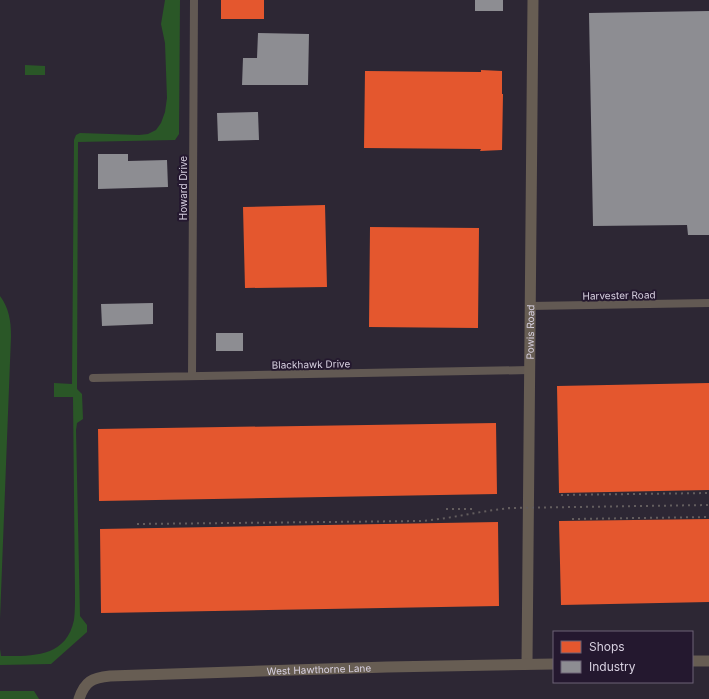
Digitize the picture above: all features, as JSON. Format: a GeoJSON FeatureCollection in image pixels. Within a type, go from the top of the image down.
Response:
{"type":"FeatureCollection","features":[{"type":"Feature","properties":{"kind":"street","name":"Howard Drive"},"geometry":{"type":"LineString","coordinates":[[192,376],[194,0]]}},
{"type":"Feature","properties":{"kind":"street","name":"Powis Road"},"geometry":{"type":"LineString","coordinates":[[527,664],[533,0]]}},
{"type":"Feature","properties":{"kind":"street","name":"Harvester Road"},"geometry":{"type":"LineString","coordinates":[[530,306],[709,303]]}},
{"type":"Feature","properties":{"kind":"street","name":"Blackhawk Drive"},"geometry":{"type":"LineString","coordinates":[[93,378],[529,370]]}},
{"type":"Feature","properties":{"kind":"street"},"geometry":{"type":"LineString","coordinates":[[693,661],[709,661]]}},
{"type":"Feature","properties":{"kind":"street","name":"West Hawthorne Lane"},"geometry":{"type":"LineString","coordinates":[[80,699],[86,685],[91,680],[99,677],[110,676],[387,667],[553,664]]}},
{"type":"Feature","properties":{"kind":"green space"},"geometry":{"type":"Polygon","coordinates":[[[165,0],[180,0],[179,134],[175,140],[78,142],[77,389],[82,394],[83,419],[77,423],[76,430],[80,616],[87,625],[87,632],[51,664],[0,665],[0,649],[1,656],[24,656],[36,655],[56,648],[64,642],[70,632],[74,620],[73,397],[54,397],[54,383],[72,384],[74,140],[76,135],[80,133],[148,134],[156,130],[161,123],[165,112],[167,98],[165,43],[161,24],[165,0]]]}},
{"type":"Feature","properties":{"kind":"green space"},"geometry":{"type":"Polygon","coordinates":[[[25,65],[45,66],[45,75],[25,75],[25,65]]]}},
{"type":"Feature","properties":{"kind":"green space"},"geometry":{"type":"Polygon","coordinates":[[[0,296],[6,305],[9,315],[11,336],[0,619],[0,296]]]}},
{"type":"Feature","properties":{"kind":"green space"},"geometry":{"type":"Polygon","coordinates":[[[0,691],[34,691],[39,699],[0,699],[0,691]]]}},
{"type":"Feature","properties":{"kind":"building: Shops"},"geometry":{"type":"Polygon","coordinates":[[[221,0],[264,0],[264,19],[221,19],[221,0]]]}},
{"type":"Feature","properties":{"kind":"building: Shops"},"geometry":{"type":"Polygon","coordinates":[[[481,70],[502,71],[502,150],[480,151],[481,149],[364,148],[365,71],[481,72],[481,70]]]}},
{"type":"Feature","properties":{"kind":"building: Shops"},"geometry":{"type":"Polygon","coordinates":[[[325,205],[327,287],[245,288],[243,207],[325,205]]]}},
{"type":"Feature","properties":{"kind":"building: Shops"},"geometry":{"type":"Polygon","coordinates":[[[370,227],[479,228],[478,328],[369,327],[370,227]]]}},
{"type":"Feature","properties":{"kind":"building: Shops"},"geometry":{"type":"Polygon","coordinates":[[[709,383],[709,490],[559,493],[557,386],[709,383]]]}},
{"type":"Feature","properties":{"kind":"building: Shops"},"geometry":{"type":"Polygon","coordinates":[[[496,423],[497,494],[99,501],[98,429],[496,423]]]}},
{"type":"Feature","properties":{"kind":"building: Shops"},"geometry":{"type":"Polygon","coordinates":[[[709,519],[709,602],[561,605],[559,521],[709,519]]]}},
{"type":"Feature","properties":{"kind":"building: Shops"},"geometry":{"type":"Polygon","coordinates":[[[498,522],[499,606],[101,613],[100,529],[498,522]]]}},
{"type":"Feature","properties":{"kind":"building: Industry"},"geometry":{"type":"Polygon","coordinates":[[[475,0],[503,0],[503,11],[475,11],[475,0]]]}},
{"type":"Feature","properties":{"kind":"building: Industry"},"geometry":{"type":"Polygon","coordinates":[[[709,11],[709,235],[688,235],[687,225],[593,226],[589,13],[709,11]]]}},
{"type":"Feature","properties":{"kind":"building: Industry"},"geometry":{"type":"Polygon","coordinates":[[[258,33],[309,34],[308,85],[242,85],[243,58],[257,58],[258,33]]]}},
{"type":"Feature","properties":{"kind":"building: Industry"},"geometry":{"type":"Polygon","coordinates":[[[258,112],[259,140],[218,141],[217,113],[258,112]]]}},
{"type":"Feature","properties":{"kind":"building: Industry"},"geometry":{"type":"Polygon","coordinates":[[[98,154],[128,154],[128,161],[167,160],[168,187],[98,189],[98,154]]]}},
{"type":"Feature","properties":{"kind":"building: Industry"},"geometry":{"type":"Polygon","coordinates":[[[153,303],[153,324],[102,326],[101,304],[153,303]]]}},
{"type":"Feature","properties":{"kind":"building: Industry"},"geometry":{"type":"Polygon","coordinates":[[[216,333],[243,333],[243,351],[216,351],[216,333]]]}},
{"type":"Feature","properties":{"kind":"railway"},"geometry":{"type":"LineString","coordinates":[[561,495],[709,493]]}},
{"type":"Feature","properties":{"kind":"railway"},"geometry":{"type":"LineString","coordinates":[[508,508],[709,505]]}},
{"type":"Feature","properties":{"kind":"railway"},"geometry":{"type":"LineString","coordinates":[[137,524],[420,521],[513,508]]}},
{"type":"Feature","properties":{"kind":"railway"},"geometry":{"type":"LineString","coordinates":[[446,509],[476,509]]}},
{"type":"Feature","properties":{"kind":"railway"},"geometry":{"type":"LineString","coordinates":[[572,519],[709,517]]}}]}
